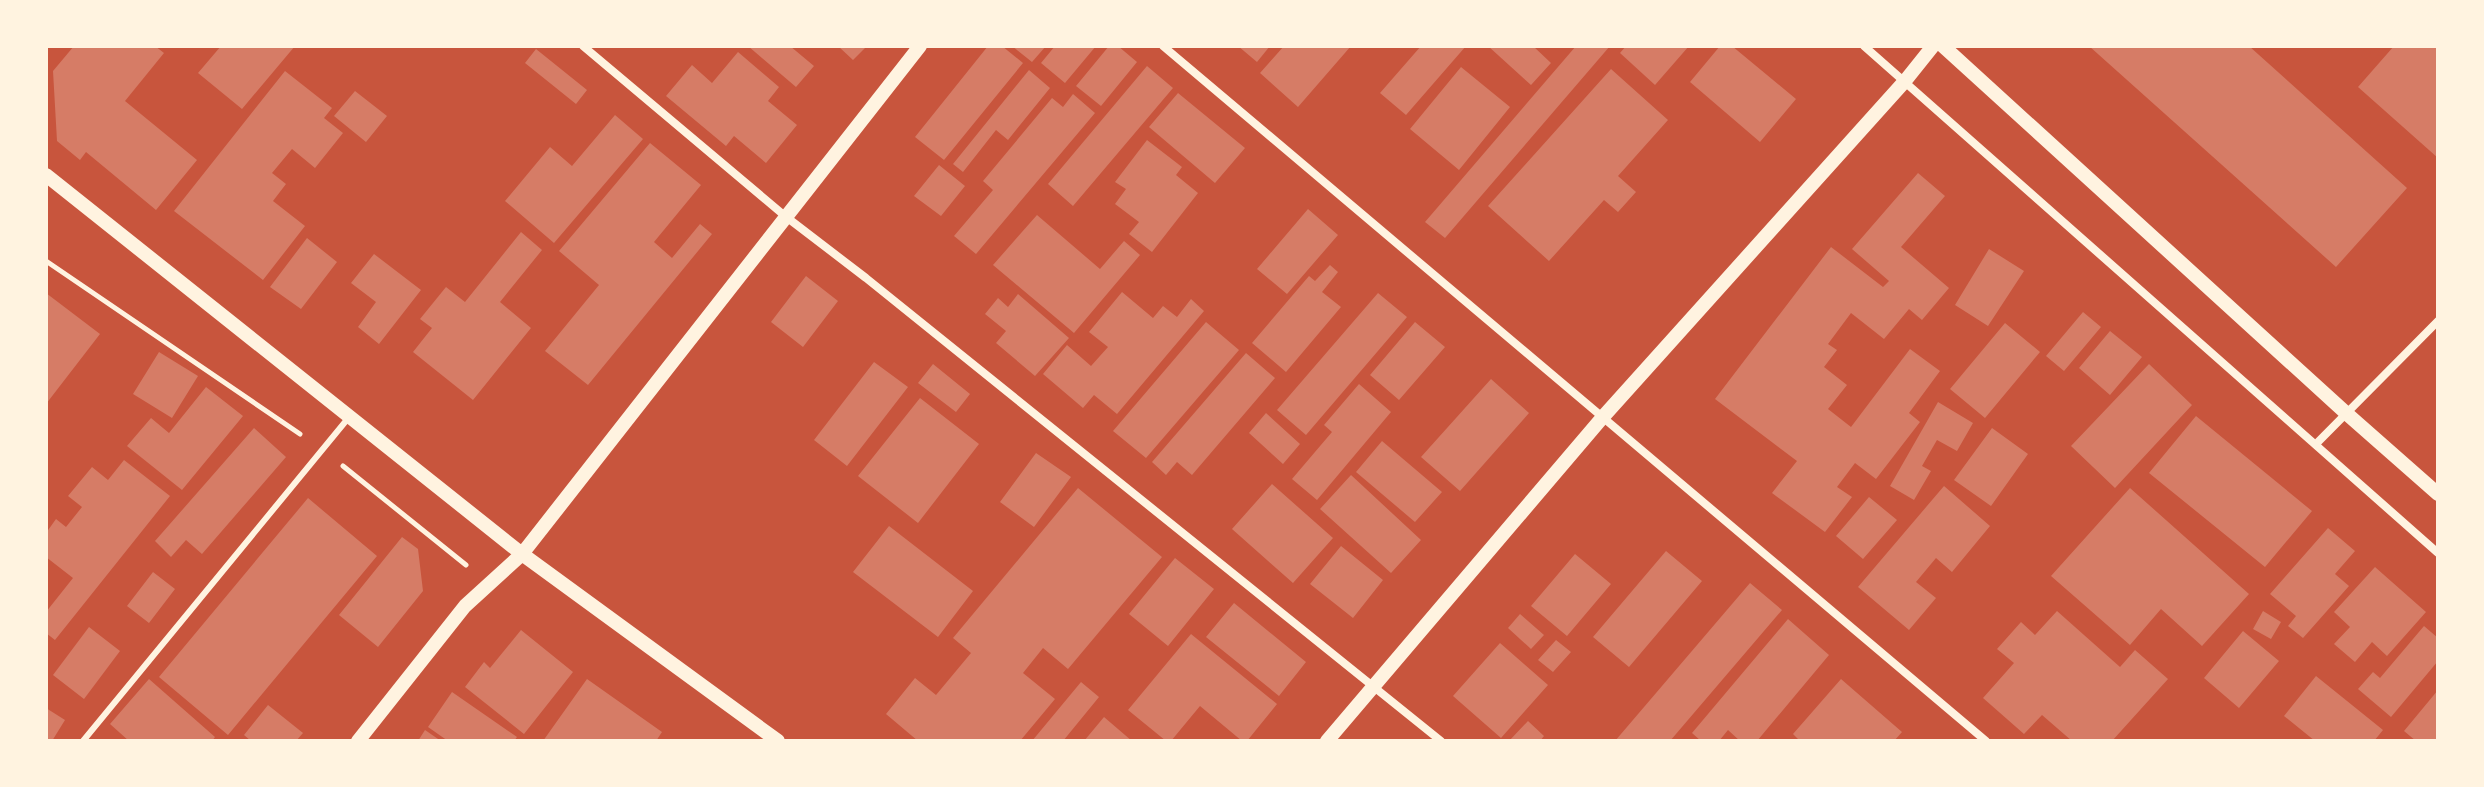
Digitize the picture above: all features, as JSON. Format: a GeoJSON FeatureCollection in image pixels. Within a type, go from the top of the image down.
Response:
{"type":"FeatureCollection","features":[{"type":"Feature","properties":{"kind":"street"},"geometry":{"type":"LineString","coordinates":[[583,46],[785,216],[1441,741]]}},
{"type":"Feature","properties":{"kind":"street"},"geometry":{"type":"LineString","coordinates":[[358,741],[465,606],[522,554],[920,46]]}},
{"type":"Feature","properties":{"kind":"street"},"geometry":{"type":"LineString","coordinates":[[1163,46],[1986,741]]}},
{"type":"Feature","properties":{"kind":"street"},"geometry":{"type":"LineString","coordinates":[[1864,46],[2438,553]]}},
{"type":"Feature","properties":{"kind":"street"},"geometry":{"type":"LineString","coordinates":[[1327,741],[1602,418],[1933,46]]}},
{"type":"Feature","properties":{"kind":"street"},"geometry":{"type":"LineString","coordinates":[[1943,46],[2438,494]]}},
{"type":"Feature","properties":{"kind":"street"},"geometry":{"type":"LineString","coordinates":[[46,175],[522,554],[778,741]]}},
{"type":"Feature","properties":{"kind":"street"},"geometry":{"type":"LineString","coordinates":[[2316,444],[2438,321]]}},
{"type":"Feature","properties":{"kind":"lane"},"geometry":{"type":"LineString","coordinates":[[83,741],[350,416]]}},
{"type":"Feature","properties":{"kind":"path"},"geometry":{"type":"LineString","coordinates":[[46,261],[321,449],[490,583]]}},
{"type":"Feature","properties":{"kind":"building"},"geometry":{"type":"Polygon","coordinates":[[[74,46],[155,46],[164,53],[125,101],[197,160],[156,210],[86,152],[80,160],[57,141],[53,71],[74,46]]]}},
{"type":"Feature","properties":{"kind":"building"},"geometry":{"type":"Polygon","coordinates":[[[221,46],[295,46],[242,109],[198,73],[221,46]]]}},
{"type":"Feature","properties":{"kind":"building"},"geometry":{"type":"Polygon","coordinates":[[[748,46],[790,46],[814,66],[796,87],[748,46]]]}},
{"type":"Feature","properties":{"kind":"building"},"geometry":{"type":"Polygon","coordinates":[[[838,46],[867,46],[853,60],[838,46]]]}},
{"type":"Feature","properties":{"kind":"building"},"geometry":{"type":"Polygon","coordinates":[[[988,46],[1002,46],[1023,63],[944,160],[915,137],[988,46]]]}},
{"type":"Feature","properties":{"kind":"building"},"geometry":{"type":"Polygon","coordinates":[[[1012,46],[1046,46],[1032,62],[1012,46]]]}},
{"type":"Feature","properties":{"kind":"building"},"geometry":{"type":"Polygon","coordinates":[[[1055,46],[1096,46],[1065,83],[1041,63],[1055,46]]]}},
{"type":"Feature","properties":{"kind":"building"},"geometry":{"type":"Polygon","coordinates":[[[1109,46],[1118,46],[1137,62],[1101,106],[1076,86],[1109,46]]]}},
{"type":"Feature","properties":{"kind":"building"},"geometry":{"type":"Polygon","coordinates":[[[1238,46],[1270,46],[1257,62],[1238,46]]]}},
{"type":"Feature","properties":{"kind":"building"},"geometry":{"type":"Polygon","coordinates":[[[1284,46],[1351,46],[1298,107],[1260,73],[1284,46]]]}},
{"type":"Feature","properties":{"kind":"building"},"geometry":{"type":"Polygon","coordinates":[[[1421,46],[1466,46],[1406,115],[1380,93],[1421,46]]]}},
{"type":"Feature","properties":{"kind":"building"},"geometry":{"type":"Polygon","coordinates":[[[1488,46],[1533,46],[1551,63],[1531,85],[1488,46]]]}},
{"type":"Feature","properties":{"kind":"building"},"geometry":{"type":"Polygon","coordinates":[[[1576,46],[1610,46],[1445,238],[1425,222],[1576,46]]]}},
{"type":"Feature","properties":{"kind":"building"},"geometry":{"type":"Polygon","coordinates":[[[1626,46],[1689,46],[1655,85],[1620,53],[1626,46]]]}},
{"type":"Feature","properties":{"kind":"building"},"geometry":{"type":"Polygon","coordinates":[[[1720,46],[1732,46],[1796,99],[1760,142],[1690,82],[1720,46]]]}},
{"type":"Feature","properties":{"kind":"building"},"geometry":{"type":"Polygon","coordinates":[[[2089,46],[2249,46],[2407,188],[2336,267],[2089,46]]]}},
{"type":"Feature","properties":{"kind":"building"},"geometry":{"type":"Polygon","coordinates":[[[2394,46],[2438,46],[2438,158],[2358,87],[2394,46]]]}},
{"type":"Feature","properties":{"kind":"building"},"geometry":{"type":"Polygon","coordinates":[[[536,49],[587,90],[576,104],[525,63],[536,49]]]}},
{"type":"Feature","properties":{"kind":"building"},"geometry":{"type":"Polygon","coordinates":[[[738,52],[779,87],[768,101],[797,125],[766,163],[734,136],[726,146],[666,96],[692,65],[712,83],[738,52]]]}},
{"type":"Feature","properties":{"kind":"building"},"geometry":{"type":"Polygon","coordinates":[[[1147,66],[1173,88],[1073,206],[1048,184],[1147,66]]]}},
{"type":"Feature","properties":{"kind":"building"},"geometry":{"type":"Polygon","coordinates":[[[1461,67],[1510,107],[1459,170],[1410,129],[1461,67]]]}},
{"type":"Feature","properties":{"kind":"building"},"geometry":{"type":"Polygon","coordinates":[[[1611,69],[1668,120],[1618,176],[1636,192],[1618,212],[1604,200],[1549,261],[1488,206],[1611,69]]]}},
{"type":"Feature","properties":{"kind":"building"},"geometry":{"type":"Polygon","coordinates":[[[1029,70],[1050,88],[1008,140],[996,130],[963,172],[953,164],[1029,70]]]}},
{"type":"Feature","properties":{"kind":"building"},"geometry":{"type":"Polygon","coordinates":[[[285,71],[332,108],[324,118],[343,133],[315,168],[292,149],[272,173],[286,184],[273,201],[305,226],[263,280],[174,211],[285,71]]]}},
{"type":"Feature","properties":{"kind":"building"},"geometry":{"type":"Polygon","coordinates":[[[355,91],[387,116],[366,142],[334,116],[355,91]]]}},
{"type":"Feature","properties":{"kind":"building"},"geometry":{"type":"Polygon","coordinates":[[[1178,93],[1245,148],[1215,183],[1149,127],[1178,93]]]}},
{"type":"Feature","properties":{"kind":"building"},"geometry":{"type":"Polygon","coordinates":[[[1073,94],[1095,113],[976,254],[954,236],[993,190],[983,181],[1052,98],[1063,107],[1073,94]]]}},
{"type":"Feature","properties":{"kind":"building"},"geometry":{"type":"Polygon","coordinates":[[[615,115],[643,139],[554,243],[505,201],[550,147],[572,166],[615,115]]]}},
{"type":"Feature","properties":{"kind":"building"},"geometry":{"type":"Polygon","coordinates":[[[1147,140],[1182,167],[1176,175],[1198,193],[1152,252],[1129,234],[1139,222],[1115,204],[1126,189],[1115,182],[1147,140]]]}},
{"type":"Feature","properties":{"kind":"building"},"geometry":{"type":"Polygon","coordinates":[[[650,143],[701,185],[654,242],[672,258],[700,224],[712,234],[588,385],[545,351],[599,285],[559,251],[650,143]]]}},
{"type":"Feature","properties":{"kind":"building"},"geometry":{"type":"Polygon","coordinates":[[[939,165],[965,186],[941,216],[914,196],[939,165]]]}},
{"type":"Feature","properties":{"kind":"building"},"geometry":{"type":"Polygon","coordinates":[[[1918,173],[1945,196],[1901,247],[1949,288],[1922,320],[1909,309],[1884,339],[1851,313],[1828,344],[1837,350],[1824,367],[1847,385],[1828,409],[1851,427],[1910,349],[1940,371],[1909,413],[1920,422],[1876,479],[1855,463],[1837,487],[1852,497],[1825,532],[1772,493],[1797,461],[1715,399],[1831,247],[1883,287],[1889,281],[1852,249],[1918,173]]]}},
{"type":"Feature","properties":{"kind":"building"},"geometry":{"type":"Polygon","coordinates":[[[1308,209],[1338,235],[1287,294],[1257,269],[1308,209]]]}},
{"type":"Feature","properties":{"kind":"building"},"geometry":{"type":"Polygon","coordinates":[[[1037,215],[1100,269],[1124,241],[1140,255],[1074,333],[993,265],[1037,215]]]}},
{"type":"Feature","properties":{"kind":"building"},"geometry":{"type":"Polygon","coordinates":[[[521,232],[542,250],[500,302],[531,328],[473,400],[413,352],[432,328],[420,319],[446,287],[465,302],[521,232]]]}},
{"type":"Feature","properties":{"kind":"building"},"geometry":{"type":"Polygon","coordinates":[[[307,238],[337,262],[301,309],[270,287],[307,238]]]}},
{"type":"Feature","properties":{"kind":"building"},"geometry":{"type":"Polygon","coordinates":[[[1989,249],[2024,271],[1988,326],[1955,305],[1989,249]]]}},
{"type":"Feature","properties":{"kind":"building"},"geometry":{"type":"Polygon","coordinates":[[[374,254],[421,290],[379,344],[358,327],[376,302],[351,283],[374,254]]]}},
{"type":"Feature","properties":{"kind":"building"},"geometry":{"type":"Polygon","coordinates":[[[1330,265],[1338,272],[1322,292],[1341,307],[1286,372],[1252,343],[1309,276],[1315,281],[1330,265]]]}},
{"type":"Feature","properties":{"kind":"building"},"geometry":{"type":"Polygon","coordinates":[[[806,276],[838,301],[803,347],[771,322],[806,276]]]}},
{"type":"Feature","properties":{"kind":"building"},"geometry":{"type":"Polygon","coordinates":[[[1122,292],[1153,318],[1163,306],[1177,317],[1191,299],[1204,311],[1117,414],[1094,395],[1083,408],[1043,374],[1067,345],[1091,366],[1108,347],[1089,332],[1122,292]]]}},
{"type":"Feature","properties":{"kind":"building"},"geometry":{"type":"Polygon","coordinates":[[[46,293],[100,334],[46,404],[46,293]]]}},
{"type":"Feature","properties":{"kind":"building"},"geometry":{"type":"Polygon","coordinates":[[[1378,293],[1407,317],[1306,435],[1277,410],[1378,293]]]}},
{"type":"Feature","properties":{"kind":"building"},"geometry":{"type":"Polygon","coordinates":[[[1018,294],[1069,338],[1035,376],[996,343],[1006,331],[985,314],[998,298],[1008,307],[1018,294]]]}},
{"type":"Feature","properties":{"kind":"building"},"geometry":{"type":"Polygon","coordinates":[[[2083,312],[2101,327],[2064,371],[2046,356],[2083,312]]]}},
{"type":"Feature","properties":{"kind":"building"},"geometry":{"type":"Polygon","coordinates":[[[1206,322],[1239,350],[1146,458],[1113,431],[1206,322]]]}},
{"type":"Feature","properties":{"kind":"building"},"geometry":{"type":"Polygon","coordinates":[[[1415,322],[1445,347],[1399,400],[1370,375],[1415,322]]]}},
{"type":"Feature","properties":{"kind":"building"},"geometry":{"type":"Polygon","coordinates":[[[2005,323],[2040,352],[1985,418],[1950,389],[2005,323]]]}},
{"type":"Feature","properties":{"kind":"building"},"geometry":{"type":"Polygon","coordinates":[[[2110,331],[2142,357],[2110,395],[2079,368],[2110,331]]]}},
{"type":"Feature","properties":{"kind":"building"},"geometry":{"type":"Polygon","coordinates":[[[159,352],[198,376],[172,418],[133,394],[159,352]]]}},
{"type":"Feature","properties":{"kind":"building"},"geometry":{"type":"Polygon","coordinates":[[[1246,353],[1275,378],[1192,475],[1177,462],[1166,475],[1152,462],[1246,353]]]}},
{"type":"Feature","properties":{"kind":"building"},"geometry":{"type":"Polygon","coordinates":[[[874,362],[908,387],[847,466],[814,440],[874,362]]]}},
{"type":"Feature","properties":{"kind":"building"},"geometry":{"type":"Polygon","coordinates":[[[933,364],[970,394],[956,412],[918,383],[933,364]]]}},
{"type":"Feature","properties":{"kind":"building"},"geometry":{"type":"Polygon","coordinates":[[[2149,364],[2192,405],[2115,488],[2071,446],[2149,364]]]}},
{"type":"Feature","properties":{"kind":"building"},"geometry":{"type":"Polygon","coordinates":[[[1491,379],[1529,413],[1460,491],[1421,457],[1491,379]]]}},
{"type":"Feature","properties":{"kind":"building"},"geometry":{"type":"Polygon","coordinates":[[[1359,384],[1391,412],[1317,500],[1292,479],[1332,432],[1324,425],[1359,384]]]}},
{"type":"Feature","properties":{"kind":"building"},"geometry":{"type":"Polygon","coordinates":[[[206,387],[243,416],[182,490],[127,446],[151,418],[169,433],[206,387]]]}},
{"type":"Feature","properties":{"kind":"building"},"geometry":{"type":"Polygon","coordinates":[[[920,398],[979,444],[918,523],[858,476],[920,398]]]}},
{"type":"Feature","properties":{"kind":"building"},"geometry":{"type":"Polygon","coordinates":[[[1938,402],[1973,423],[1957,451],[1937,440],[1922,466],[1931,471],[1914,500],[1890,486],[1938,402]]]}},
{"type":"Feature","properties":{"kind":"building"},"geometry":{"type":"Polygon","coordinates":[[[1266,413],[1300,444],[1283,464],[1249,433],[1266,413]]]}},
{"type":"Feature","properties":{"kind":"building"},"geometry":{"type":"Polygon","coordinates":[[[2196,416],[2312,511],[2265,567],[2149,473],[2196,416]]]}},
{"type":"Feature","properties":{"kind":"building"},"geometry":{"type":"Polygon","coordinates":[[[254,428],[286,457],[202,554],[186,540],[171,557],[155,541],[254,428]]]}},
{"type":"Feature","properties":{"kind":"building"},"geometry":{"type":"Polygon","coordinates":[[[1992,428],[2028,454],[1991,506],[1954,480],[1992,428]]]}},
{"type":"Feature","properties":{"kind":"building"},"geometry":{"type":"Polygon","coordinates":[[[1382,441],[1442,492],[1415,522],[1356,472],[1382,441]]]}},
{"type":"Feature","properties":{"kind":"building"},"geometry":{"type":"Polygon","coordinates":[[[1036,453],[1071,477],[1034,527],[1000,502],[1036,453]]]}},
{"type":"Feature","properties":{"kind":"building"},"geometry":{"type":"Polygon","coordinates":[[[124,460],[170,496],[55,640],[46,633],[46,612],[73,578],[46,557],[46,533],[56,519],[66,527],[82,507],[68,496],[92,467],[108,480],[124,460]]]}},
{"type":"Feature","properties":{"kind":"building"},"geometry":{"type":"Polygon","coordinates":[[[1351,475],[1421,540],[1391,573],[1320,509],[1351,475]]]}},
{"type":"Feature","properties":{"kind":"building"},"geometry":{"type":"Polygon","coordinates":[[[1272,484],[1333,538],[1293,583],[1232,529],[1272,484]]]}},
{"type":"Feature","properties":{"kind":"building"},"geometry":{"type":"Polygon","coordinates":[[[1944,486],[1990,526],[1952,572],[1936,558],[1916,582],[1936,598],[1909,630],[1858,587],[1944,486]]]}},
{"type":"Feature","properties":{"kind":"building"},"geometry":{"type":"Polygon","coordinates":[[[1078,488],[1162,557],[1068,669],[1043,648],[1023,673],[1055,699],[1020,741],[918,741],[886,714],[915,678],[936,695],[971,653],[953,638],[1078,488]]]}},
{"type":"Feature","properties":{"kind":"building"},"geometry":{"type":"Polygon","coordinates":[[[2130,488],[2249,594],[2202,646],[2161,609],[2130,645],[2051,576],[2130,488]]]}},
{"type":"Feature","properties":{"kind":"building"},"geometry":{"type":"Polygon","coordinates":[[[1869,497],[1897,520],[1863,559],[1836,536],[1869,497]]]}},
{"type":"Feature","properties":{"kind":"building"},"geometry":{"type":"Polygon","coordinates":[[[308,498],[377,556],[228,735],[159,677],[308,498]]]}},
{"type":"Feature","properties":{"kind":"building"},"geometry":{"type":"Polygon","coordinates":[[[889,526],[973,591],[938,637],[853,572],[889,526]]]}},
{"type":"Feature","properties":{"kind":"building"},"geometry":{"type":"Polygon","coordinates":[[[2328,528],[2355,551],[2335,574],[2349,586],[2303,638],[2288,626],[2296,616],[2270,594],[2328,528]]]}},
{"type":"Feature","properties":{"kind":"building"},"geometry":{"type":"Polygon","coordinates":[[[402,537],[418,549],[423,591],[378,647],[339,615],[402,537]]]}},
{"type":"Feature","properties":{"kind":"building"},"geometry":{"type":"Polygon","coordinates":[[[1341,546],[1383,580],[1353,618],[1310,584],[1341,546]]]}},
{"type":"Feature","properties":{"kind":"building"},"geometry":{"type":"Polygon","coordinates":[[[1666,551],[1702,581],[1629,667],[1593,637],[1666,551]]]}},
{"type":"Feature","properties":{"kind":"building"},"geometry":{"type":"Polygon","coordinates":[[[1575,554],[1611,584],[1567,636],[1531,606],[1575,554]]]}},
{"type":"Feature","properties":{"kind":"building"},"geometry":{"type":"Polygon","coordinates":[[[1175,558],[1214,589],[1168,646],[1129,614],[1175,558]]]}},
{"type":"Feature","properties":{"kind":"building"},"geometry":{"type":"Polygon","coordinates":[[[2375,567],[2426,612],[2387,656],[2372,642],[2355,662],[2334,644],[2350,627],[2334,612],[2375,567]]]}},
{"type":"Feature","properties":{"kind":"building"},"geometry":{"type":"Polygon","coordinates":[[[153,572],[175,589],[149,623],[127,606],[153,572]]]}},
{"type":"Feature","properties":{"kind":"building"},"geometry":{"type":"Polygon","coordinates":[[[1750,583],[1782,610],[1670,741],[1615,741],[1750,583]]]}},
{"type":"Feature","properties":{"kind":"building"},"geometry":{"type":"Polygon","coordinates":[[[1234,603],[1306,662],[1279,696],[1206,637],[1234,603]]]}},
{"type":"Feature","properties":{"kind":"building"},"geometry":{"type":"Polygon","coordinates":[[[2057,611],[2120,667],[2135,650],[2168,679],[2112,741],[2072,741],[2042,715],[2024,734],[1983,698],[2014,663],[1997,649],[2021,622],[2035,635],[2057,611]]]}},
{"type":"Feature","properties":{"kind":"building"},"geometry":{"type":"Polygon","coordinates":[[[2263,611],[2281,622],[2271,639],[2253,629],[2263,611]]]}},
{"type":"Feature","properties":{"kind":"building"},"geometry":{"type":"Polygon","coordinates":[[[1520,614],[1544,635],[1531,649],[1508,628],[1520,614]]]}},
{"type":"Feature","properties":{"kind":"building"},"geometry":{"type":"Polygon","coordinates":[[[1788,619],[1829,655],[1757,741],[1740,741],[1728,730],[1719,741],[1701,741],[1692,733],[1788,619]]]}},
{"type":"Feature","properties":{"kind":"building"},"geometry":{"type":"Polygon","coordinates":[[[2424,626],[2438,638],[2438,661],[2391,717],[2358,689],[2373,672],[2380,678],[2424,626]]]}},
{"type":"Feature","properties":{"kind":"building"},"geometry":{"type":"Polygon","coordinates":[[[89,627],[120,651],[84,699],[53,675],[89,627]]]}},
{"type":"Feature","properties":{"kind":"building"},"geometry":{"type":"Polygon","coordinates":[[[521,630],[573,672],[524,734],[465,687],[484,662],[490,668],[521,630]]]}},
{"type":"Feature","properties":{"kind":"building"},"geometry":{"type":"Polygon","coordinates":[[[2243,631],[2279,661],[2239,708],[2204,678],[2243,631]]]}},
{"type":"Feature","properties":{"kind":"building"},"geometry":{"type":"Polygon","coordinates":[[[1191,634],[1277,704],[1247,741],[1242,741],[1200,706],[1171,741],[1166,741],[1128,710],[1191,634]]]}},
{"type":"Feature","properties":{"kind":"building"},"geometry":{"type":"Polygon","coordinates":[[[1556,640],[1571,652],[1553,672],[1538,660],[1556,640]]]}},
{"type":"Feature","properties":{"kind":"building"},"geometry":{"type":"Polygon","coordinates":[[[1500,643],[1548,685],[1501,738],[1453,696],[1500,643]]]}},
{"type":"Feature","properties":{"kind":"building"},"geometry":{"type":"Polygon","coordinates":[[[2316,676],[2383,730],[2374,741],[2315,741],[2284,716],[2316,676]]]}},
{"type":"Feature","properties":{"kind":"building"},"geometry":{"type":"Polygon","coordinates":[[[149,679],[215,737],[212,741],[129,741],[110,724],[149,679]]]}},
{"type":"Feature","properties":{"kind":"building"},"geometry":{"type":"Polygon","coordinates":[[[587,679],[662,732],[656,741],[543,741],[587,679]]]}},
{"type":"Feature","properties":{"kind":"building"},"geometry":{"type":"Polygon","coordinates":[[[1841,679],[1902,732],[1894,741],[1800,741],[1793,734],[1841,679]]]}},
{"type":"Feature","properties":{"kind":"building"},"geometry":{"type":"Polygon","coordinates":[[[1081,682],[1099,697],[1063,741],[1032,741],[1081,682]]]}},
{"type":"Feature","properties":{"kind":"building"},"geometry":{"type":"Polygon","coordinates":[[[2438,690],[2438,741],[2416,741],[2404,731],[2438,690]]]}},
{"type":"Feature","properties":{"kind":"building"},"geometry":{"type":"Polygon","coordinates":[[[452,692],[517,737],[514,741],[448,741],[428,727],[452,692]]]}},
{"type":"Feature","properties":{"kind":"building"},"geometry":{"type":"Polygon","coordinates":[[[268,705],[303,733],[296,741],[251,741],[244,735],[268,705]]]}},
{"type":"Feature","properties":{"kind":"building"},"geometry":{"type":"Polygon","coordinates":[[[46,708],[65,720],[52,741],[46,741],[46,708]]]}},
{"type":"Feature","properties":{"kind":"building"},"geometry":{"type":"Polygon","coordinates":[[[1104,717],[1132,741],[1084,741],[1104,717]]]}},
{"type":"Feature","properties":{"kind":"building"},"geometry":{"type":"Polygon","coordinates":[[[1528,721],[1544,736],[1540,741],[1509,741],[1528,721]]]}},
{"type":"Feature","properties":{"kind":"building"},"geometry":{"type":"Polygon","coordinates":[[[425,730],[441,741],[418,741],[425,730]]]}}]}
